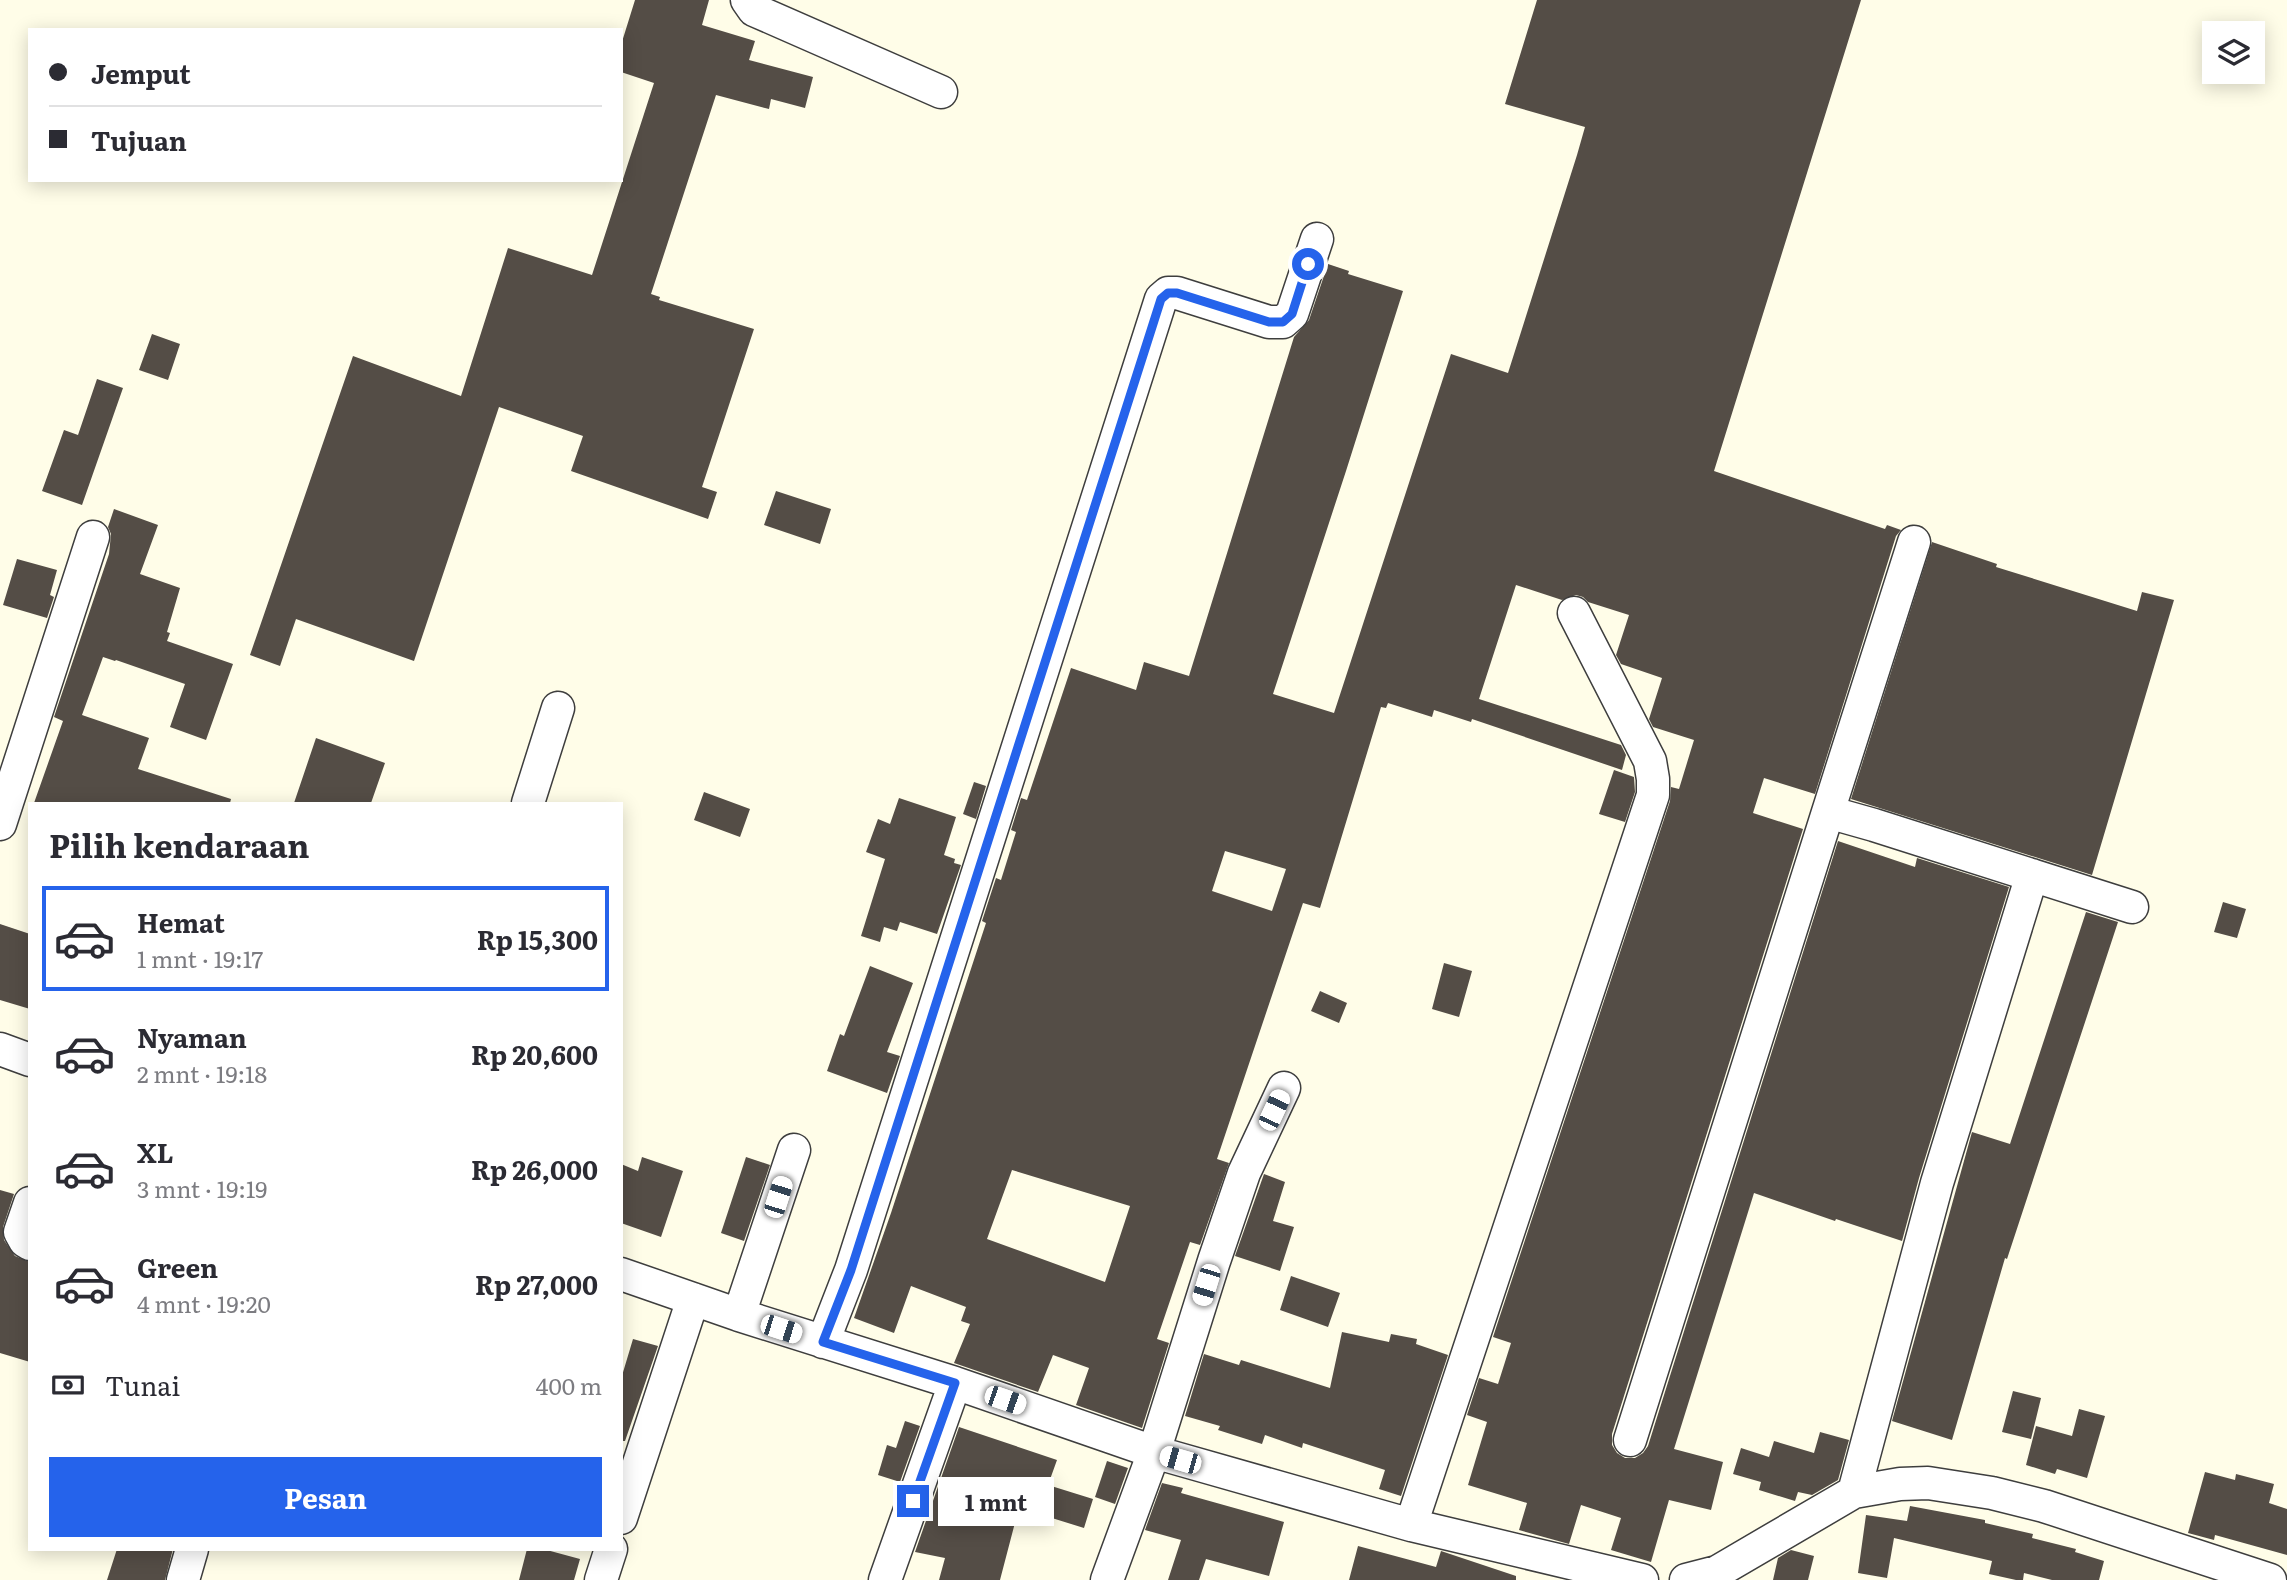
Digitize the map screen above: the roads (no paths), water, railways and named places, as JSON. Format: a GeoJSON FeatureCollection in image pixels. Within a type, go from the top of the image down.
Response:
{"type":"FeatureCollection","features":[{"type":"Feature","properties":{"kind":"street"},"geometry":{"type":"LineString","coordinates":[[747,0],[754,10],[941,92]]}},
{"type":"Feature","properties":{"kind":"street"},"geometry":{"type":"LineString","coordinates":[[823,1342],[851,1270],[1161,299],[1168,293],[1177,293],[1269,322],[1283,322],[1292,314],[1317,239]]}},
{"type":"Feature","properties":{"kind":"street"},"geometry":{"type":"LineString","coordinates":[[0,824],[93,537]]}},
{"type":"Feature","properties":{"kind":"street"},"geometry":{"type":"LineString","coordinates":[[1630,1440],[1914,542]]}},
{"type":"Feature","properties":{"kind":"street"},"geometry":{"type":"LineString","coordinates":[[1411,1525],[1653,795],[1650,761],[1574,613]]}},
{"type":"Feature","properties":{"kind":"street"},"geometry":{"type":"LineString","coordinates":[[528,802],[558,708]]}},
{"type":"Feature","properties":{"kind":"street"},"geometry":{"type":"LineString","coordinates":[[1828,812],[2132,907]]}},
{"type":"Feature","properties":{"kind":"street"},"geometry":{"type":"LineString","coordinates":[[1854,1492],[1937,1183],[2032,875]]}},
{"type":"Feature","properties":{"kind":"street"},"geometry":{"type":"LineString","coordinates":[[1107,1580],[1154,1452],[1244,1173],[1284,1088]]}},
{"type":"Feature","properties":{"kind":"street"},"geometry":{"type":"LineString","coordinates":[[739,1315],[794,1150]]}},
{"type":"Feature","properties":{"kind":"street"},"geometry":{"type":"LineString","coordinates":[[28,1209],[20,1233],[28,1243]]}},
{"type":"Feature","properties":{"kind":"street"},"geometry":{"type":"LineString","coordinates":[[623,1275],[739,1315],[955,1383],[1154,1452],[1411,1525],[1546,1569],[1642,1580]]}},
{"type":"Feature","properties":{"kind":"street"},"geometry":{"type":"LineString","coordinates":[[623,1512],[692,1299]]}},
{"type":"Feature","properties":{"kind":"street"},"geometry":{"type":"LineString","coordinates":[[885,1580],[955,1383]]}},
{"type":"Feature","properties":{"kind":"street"},"geometry":{"type":"LineString","coordinates":[[1686,1580],[1717,1572],[1854,1492],[1900,1484],[1928,1483],[1992,1493],[2044,1506],[2222,1573],[2270,1580]]}},
{"type":"Feature","properties":{"kind":"street"},"geometry":{"type":"LineString","coordinates":[[183,1580],[191,1551]]}},
{"type":"Feature","properties":{"kind":"street"},"geometry":{"type":"LineString","coordinates":[[601,1580],[610,1551]]}}]}
